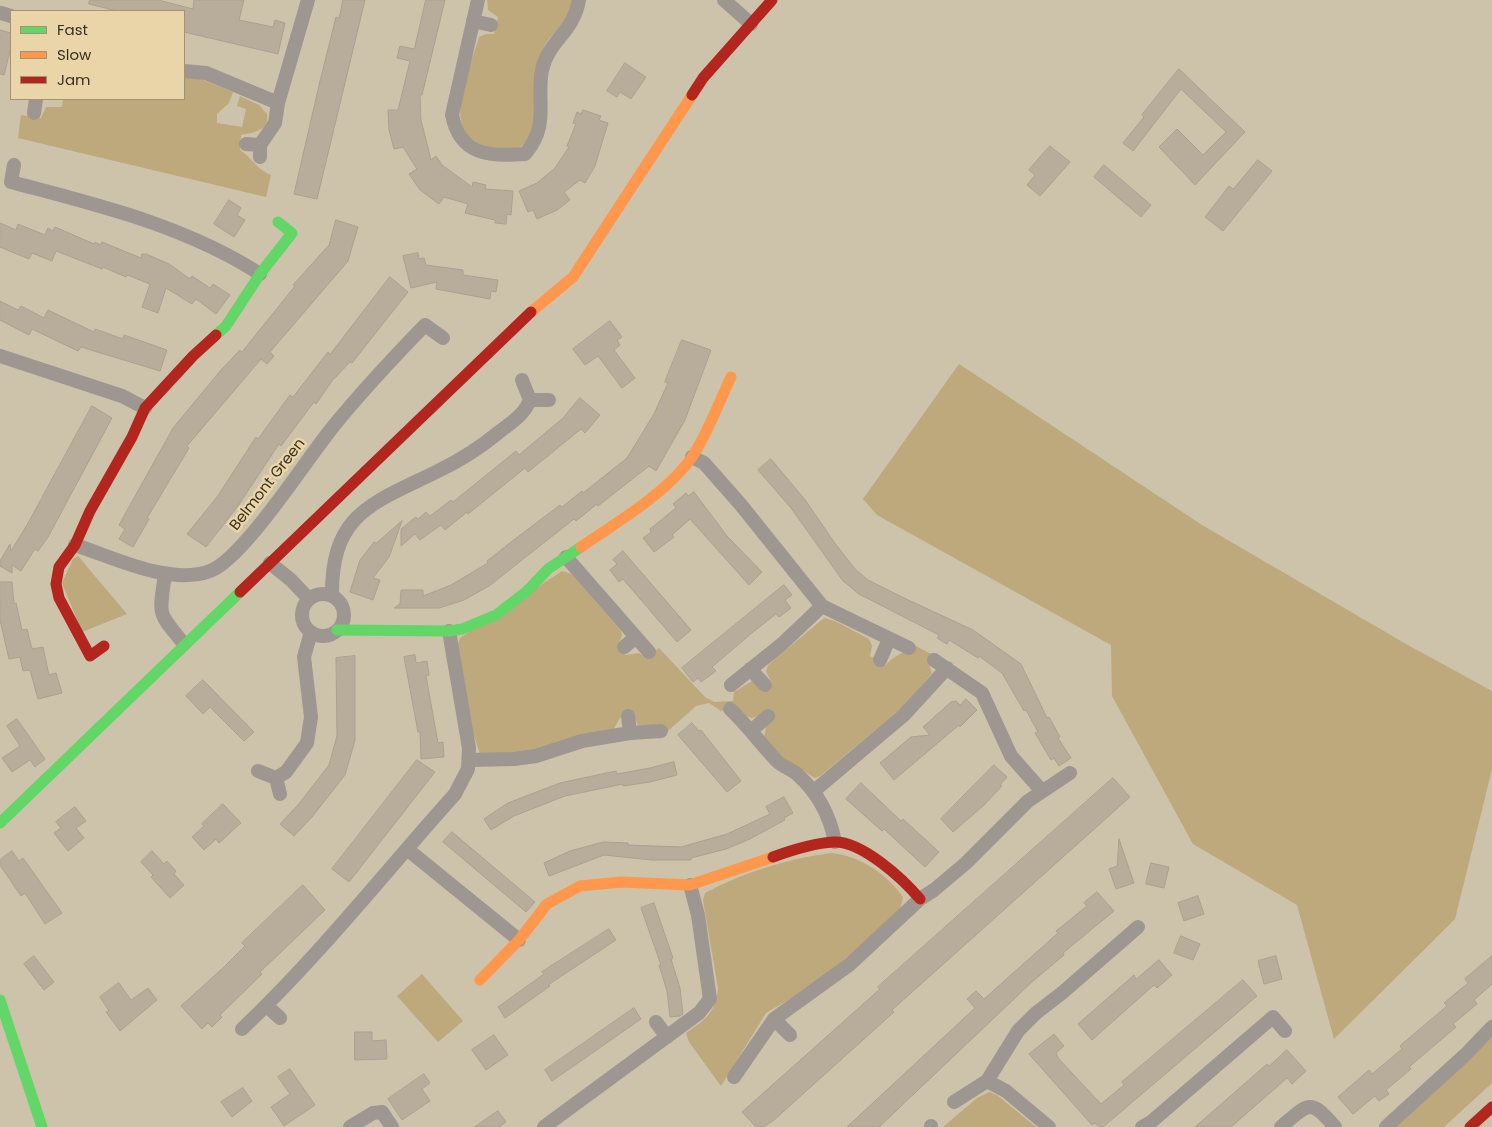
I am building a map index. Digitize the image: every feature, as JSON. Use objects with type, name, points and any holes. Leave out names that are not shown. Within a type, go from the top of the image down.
[{"type":"street","points":[[255,149],[274,123],[308,0]]},
{"type":"street","points":[[478,0],[452,115],[455,131],[468,146],[484,153],[505,156],[525,154],[533,144],[541,126],[542,70],[556,42],[571,25],[577,13],[579,0]]},
{"type":"street","points":[[724,0],[751,24]]},
{"type":"street","points":[[0,823],[184,644],[544,300],[573,277],[703,78],[772,0]]},
{"type":"street","points":[[473,21],[491,25]]},
{"type":"street","points":[[185,71],[206,73],[278,103]]},
{"type":"street","points":[[34,113],[36,100]]},
{"type":"street","points":[[14,165],[11,182],[148,220],[228,253],[260,274]]},
{"type":"street","points":[[104,646],[90,656],[59,598],[56,584],[60,567],[75,545],[90,511],[132,437],[145,408],[193,356],[226,326],[260,274],[292,233],[278,222]]},
{"type":"street","name":"Belmont Green","points":[[75,545],[165,574],[187,576],[202,573],[223,564],[248,539],[346,411],[426,324],[443,338]]},
{"type":"street","points":[[0,356],[122,396],[145,408]]},
{"type":"street","points":[[337,630],[341,625],[344,612],[342,605],[332,596],[320,594],[308,599],[302,610],[303,622],[311,632],[324,636],[337,630],[449,631],[462,629],[496,615],[527,591],[548,570],[638,508],[663,487],[692,457],[731,377]]},
{"type":"street","points":[[522,380],[530,400]]},
{"type":"street","points":[[530,400],[549,400]]},
{"type":"street","points":[[332,596],[332,574],[337,549],[341,538],[357,517],[381,498],[440,470],[487,442],[522,414],[530,400]]},
{"type":"street","points":[[692,457],[704,463],[741,505],[822,606],[909,648]]},
{"type":"street","points":[[566,557],[649,652]]},
{"type":"street","points":[[270,563],[291,580],[308,599]]},
{"type":"street","points":[[165,574],[160,608],[161,616],[184,644]]},
{"type":"street","points":[[731,685],[782,644],[822,606]]},
{"type":"street","points":[[242,1029],[267,1006],[455,794],[463,780],[470,760],[449,631]]},
{"type":"street","points":[[276,778],[286,772],[307,743],[311,717],[304,657],[311,632]]},
{"type":"street","points":[[624,647],[636,637]]},
{"type":"street","points":[[880,660],[889,638]]},
{"type":"street","points":[[934,660],[982,693],[1011,756],[1041,790]]},
{"type":"street","points":[[814,791],[904,715],[947,668]]},
{"type":"street","points":[[750,669],[766,685]]},
{"type":"street","points":[[730,709],[752,730],[777,761],[798,774],[814,791],[830,822],[834,842]]},
{"type":"street","points":[[628,716],[630,733]]},
{"type":"street","points":[[752,730],[768,716]]},
{"type":"street","points":[[470,760],[522,758],[582,741],[630,733],[661,731]]},
{"type":"street","points":[[258,771],[276,778]]},
{"type":"street","points":[[734,1077],[774,1019],[849,965],[920,899],[934,890],[966,863],[1041,790],[1070,773]]},
{"type":"street","points":[[276,778],[280,794]]},
{"type":"street","points":[[480,980],[519,940],[547,904],[580,886],[621,882],[690,885],[790,850],[834,842],[850,845],[876,860],[904,880],[920,899]]},
{"type":"street","points":[[407,848],[519,940]]},
{"type":"street","points":[[544,1127],[699,1013],[710,999],[699,924],[690,885]]},
{"type":"street","points":[[954,1102],[987,1081],[1018,1032],[1036,1013],[1138,927]]},
{"type":"street","points":[[0,1000],[42,1127]]},
{"type":"street","points":[[267,1006],[280,1018]]},
{"type":"street","points":[[1142,1127],[1156,1118],[1273,1018],[1286,1031]]},
{"type":"street","points":[[774,1019],[790,1036]]},
{"type":"street","points":[[656,1022],[666,1037]]},
{"type":"street","points":[[1386,1127],[1465,1055],[1492,1027]]},
{"type":"street","points":[[987,1081],[1006,1091],[1049,1127]]},
{"type":"street","points":[[1281,1127],[1302,1109],[1311,1107],[1319,1108],[1336,1127]]},
{"type":"street","points":[[1470,1127],[1492,1107]]},
{"type":"street","points":[[350,1127],[367,1116],[382,1112],[392,1127]]},
{"type":"shaded area","points":[[487,0],[573,0],[569,15],[547,42],[541,54],[535,121],[532,131],[525,144],[514,149],[497,148],[478,143],[466,133],[461,120],[464,87],[479,37],[486,34],[494,34],[498,17],[488,10]]},
{"type":"shaded area","points":[[185,77],[201,79],[233,92],[229,103],[217,114],[217,123],[242,127],[246,109],[237,106],[240,96],[259,105],[267,114],[266,124],[260,130],[241,135],[240,150],[261,169],[271,175],[266,197],[18,138],[21,115],[41,118],[46,107],[62,107],[63,100],[185,100]]},
{"type":"shaded area","points":[[959,364],[1202,525],[1406,644],[1492,691],[1492,769],[1455,919],[1334,1039],[1297,905],[1193,844],[1112,696],[1111,645],[877,515],[863,499]]},
{"type":"shaded area","points":[[78,556],[127,614],[82,632],[62,583],[73,559]]},
{"type":"shaded area","points":[[562,571],[572,574],[621,631],[622,636],[617,646],[626,655],[639,653],[647,658],[659,648],[705,697],[714,702],[733,701],[734,692],[752,681],[764,690],[772,683],[766,672],[768,665],[824,618],[835,621],[869,639],[872,646],[870,656],[886,665],[914,645],[931,654],[929,664],[932,673],[903,707],[820,776],[815,778],[783,758],[764,737],[766,727],[770,723],[758,716],[752,718],[725,709],[721,711],[709,703],[696,706],[659,739],[657,727],[639,727],[633,715],[620,718],[613,730],[520,756],[480,754],[471,726],[457,647],[460,638]]},
{"type":"shaded area","points":[[831,853],[862,862],[889,880],[903,897],[900,909],[822,980],[766,1013],[721,1086],[689,1042],[686,1033],[708,1015],[717,996],[718,988],[703,900],[705,893],[766,867]]},
{"type":"shaded area","points":[[422,974],[463,1021],[438,1042],[397,996]]},
{"type":"shaded area","points":[[1492,1037],[1492,1083],[1444,1127],[1396,1127]]},
{"type":"shaded area","points":[[989,1092],[997,1095],[1036,1127],[943,1127],[977,1098]]},
{"type":"building","points":[[90,0],[158,0],[193,9],[194,0],[244,0],[239,20],[273,27],[275,20],[285,23],[278,54],[185,32],[185,10],[113,10],[89,4]]},
{"type":"building","points":[[343,0],[365,0],[317,199],[294,194],[336,17],[339,18]]},
{"type":"building","points":[[426,0],[445,0],[422,95],[420,95],[421,120],[431,160],[436,156],[442,165],[472,187],[473,182],[486,185],[485,189],[513,191],[511,215],[507,214],[506,224],[495,223],[495,220],[465,213],[468,204],[444,197],[439,204],[420,190],[409,174],[417,169],[403,147],[394,149],[389,130],[388,110],[398,110],[410,61],[397,58],[400,46],[414,49]]},
{"type":"building","points":[[0,30],[10,33],[10,51],[4,75],[0,74]]},
{"type":"building","points":[[625,63],[646,77],[631,99],[620,92],[617,97],[607,91]]},
{"type":"building","points":[[1179,69],[1245,132],[1195,185],[1159,147],[1177,129],[1203,155],[1226,132],[1181,89],[1133,151],[1123,143],[1144,117],[1142,115]]},
{"type":"building","points":[[583,110],[601,116],[599,120],[608,123],[595,166],[585,183],[580,180],[564,192],[570,200],[557,210],[537,219],[533,210],[528,212],[519,191],[537,183],[555,168],[569,147],[567,146],[576,124],[573,123],[577,112],[581,114]]},
{"type":"building","points":[[1050,146],[1070,162],[1040,196],[1027,185],[1035,175],[1029,170]]},
{"type":"building","points":[[1258,160],[1272,171],[1223,231],[1205,217],[1229,186],[1233,189]]},
{"type":"building","points":[[1104,165],[1151,205],[1141,217],[1094,177]]},
{"type":"building","points":[[229,200],[241,208],[237,215],[245,220],[234,237],[214,224]]},
{"type":"building","points":[[336,220],[358,227],[348,261],[270,352],[274,356],[267,364],[261,359],[187,446],[189,448],[147,518],[149,519],[133,547],[119,539],[125,529],[119,525],[173,428],[221,370],[240,350],[242,352],[295,286],[293,285],[329,245]]},
{"type":"building","points":[[0,223],[16,230],[18,224],[45,235],[48,228],[53,231],[55,227],[94,244],[95,242],[101,245],[102,242],[141,258],[142,254],[146,254],[169,264],[190,279],[192,276],[210,288],[213,284],[230,295],[216,314],[196,299],[192,304],[166,288],[158,313],[142,307],[150,284],[127,275],[126,277],[103,267],[102,269],[56,251],[52,261],[32,253],[29,259],[0,247]]},
{"type":"building","points":[[418,253],[419,259],[424,258],[426,265],[463,270],[463,275],[498,280],[496,292],[491,291],[490,299],[436,289],[437,282],[411,288],[403,256]]},
{"type":"building","points":[[390,277],[408,292],[352,363],[350,362],[332,381],[316,404],[314,402],[281,446],[279,444],[238,506],[206,547],[187,534],[217,497],[256,437],[258,439],[290,395],[293,397],[328,352],[330,354]]},
{"type":"building","points":[[0,301],[18,310],[21,306],[44,318],[48,310],[94,332],[95,329],[123,339],[124,335],[167,350],[160,371],[81,347],[78,351],[32,329],[29,335],[0,320]]},
{"type":"building","points":[[610,321],[622,337],[617,340],[620,345],[614,350],[635,378],[622,388],[598,356],[585,365],[573,349]]},
{"type":"building","points":[[682,340],[711,350],[685,420],[656,471],[649,466],[598,506],[597,504],[576,521],[574,519],[489,586],[464,600],[439,608],[394,608],[400,604],[401,590],[423,590],[423,596],[451,585],[488,563],[487,561],[560,505],[562,507],[582,491],[583,493],[627,458],[654,414],[668,383],[665,382]]},
{"type":"building","points":[[580,398],[600,415],[585,433],[581,429],[528,472],[525,468],[445,530],[441,525],[420,540],[415,534],[401,546],[401,529],[416,517],[418,519],[426,512],[430,516],[451,500],[453,502],[516,451],[519,455],[563,418]]},
{"type":"building","points":[[92,406],[112,418],[48,537],[38,551],[35,549],[21,571],[12,565],[12,573],[0,566],[0,561],[10,544],[11,551],[27,525]]},
{"type":"building","points":[[771,459],[806,501],[855,569],[868,580],[973,630],[1021,664],[1047,718],[1049,717],[1060,737],[1058,738],[1071,758],[1059,766],[1054,758],[1051,760],[1035,733],[1038,732],[1026,710],[1024,711],[1002,673],[979,656],[978,658],[949,640],[947,644],[937,638],[939,635],[859,594],[843,581],[791,508],[758,470]]},
{"type":"building","points":[[694,492],[727,536],[762,572],[749,585],[690,519],[672,535],[674,537],[654,552],[643,538],[651,532],[650,529],[676,508],[673,504],[686,493],[688,496]]},
{"type":"building","points":[[402,521],[389,557],[373,578],[380,580],[373,600],[350,592],[360,560],[374,542],[376,543]]},
{"type":"building","points":[[623,551],[691,630],[677,642],[623,579],[619,582],[610,570],[617,564],[613,560]]},
{"type":"building","points":[[0,582],[12,582],[14,604],[16,603],[22,630],[27,629],[32,649],[43,647],[49,675],[56,673],[62,693],[38,699],[30,670],[23,671],[20,657],[9,659],[0,620]]},
{"type":"building","points":[[784,585],[792,595],[785,600],[791,608],[779,617],[776,614],[753,632],[712,667],[716,671],[701,682],[698,678],[693,682],[682,668]]},
{"type":"building","points":[[415,655],[416,663],[427,661],[429,675],[426,676],[438,743],[443,742],[444,757],[421,759],[420,732],[418,732],[404,657]]},
{"type":"building","points":[[355,656],[355,740],[345,775],[312,817],[294,836],[280,824],[298,805],[329,765],[337,736],[336,658]]},
{"type":"building","points":[[203,680],[254,732],[244,741],[210,707],[203,714],[186,696]]},
{"type":"building","points":[[966,699],[977,710],[960,727],[959,725],[894,780],[880,763],[911,737],[930,735],[923,727],[951,702],[956,701],[960,705]]},
{"type":"building","points":[[17,719],[45,759],[35,767],[30,760],[12,772],[2,758],[20,746],[7,726]]},
{"type":"building","points":[[692,723],[699,731],[701,730],[741,781],[727,792],[678,735]]},
{"type":"building","points":[[417,760],[435,772],[349,882],[332,869]]},
{"type":"building","points":[[674,762],[677,775],[650,782],[623,786],[623,784],[565,796],[514,816],[491,830],[484,819],[508,803],[560,783],[616,771],[617,774]]},
{"type":"building","points":[[994,765],[1007,777],[1000,785],[1002,786],[983,806],[953,832],[941,819]]},
{"type":"building","points":[[1113,778],[1130,797],[892,1010],[894,1012],[774,1120],[764,1127],[756,1127],[742,1112],[880,989],[878,987]]},
{"type":"building","points":[[861,783],[901,821],[903,819],[939,852],[925,867],[884,829],[882,831],[846,799]]},
{"type":"building","points":[[784,797],[793,813],[784,818],[785,820],[750,839],[726,849],[691,858],[691,860],[652,860],[604,855],[549,876],[544,863],[570,851],[603,842],[681,847],[727,834],[770,814],[766,807]]},
{"type":"building","points":[[223,804],[241,823],[219,843],[216,839],[204,850],[192,837],[204,826],[202,824]]},
{"type":"building","points":[[75,807],[86,821],[76,828],[84,838],[68,851],[54,833],[61,828],[56,822]]},
{"type":"building","points":[[452,832],[535,902],[526,912],[443,842]]},
{"type":"building","points":[[1119,839],[1134,883],[1116,889],[1109,869],[1117,866]]},
{"type":"building","points":[[12,851],[19,861],[23,858],[62,913],[45,924],[25,893],[21,896],[0,865],[0,860]]},
{"type":"building","points":[[152,851],[164,864],[167,861],[176,871],[174,874],[184,885],[170,898],[151,877],[153,875],[141,862]]},
{"type":"building","points":[[1151,863],[1169,867],[1164,888],[1146,884]]},
{"type":"building","points":[[303,885],[325,910],[260,972],[262,974],[220,1015],[222,1017],[212,1027],[208,1023],[202,1029],[181,1006],[224,967],[245,946],[242,943]]},
{"type":"building","points":[[1097,892],[1114,911],[1063,953],[1064,955],[1033,981],[879,1127],[847,1127],[975,1008],[967,999],[976,991],[984,999],[1058,933],[1056,931],[1087,906],[1084,903]]},
{"type":"building","points":[[1198,896],[1204,914],[1184,921],[1178,903]]},
{"type":"building","points":[[654,903],[673,958],[671,959],[680,988],[683,1014],[680,1016],[670,1017],[667,991],[659,965],[661,965],[641,908]]},
{"type":"building","points":[[609,929],[616,940],[548,985],[550,986],[505,1018],[498,1007],[544,974],[542,972]]},
{"type":"building","points":[[1181,936],[1200,944],[1193,960],[1174,953]]},
{"type":"building","points":[[34,956],[54,982],[44,990],[24,964]]},
{"type":"building","points":[[1276,956],[1282,979],[1264,984],[1258,961]]},
{"type":"building","points":[[1492,956],[1492,984],[1474,1000],[1477,1004],[1453,1024],[1456,1027],[1409,1067],[1411,1069],[1386,1090],[1389,1094],[1379,1101],[1375,1096],[1353,1114],[1338,1097],[1369,1070],[1372,1074],[1402,1049],[1400,1046],[1447,1006],[1444,1003],[1468,983],[1465,979]]},
{"type":"building","points":[[1159,960],[1172,975],[1157,988],[1154,985],[1092,1040],[1078,1024],[1134,975],[1136,979]]},
{"type":"building","points":[[1243,980],[1257,996],[1103,1127],[1099,1127],[1095,1123],[1092,1125],[1029,1054],[1054,1034],[1064,1046],[1056,1053],[1058,1058],[1101,1104],[1124,1085],[1122,1082]]},
{"type":"building","points":[[119,983],[131,1000],[148,988],[157,1000],[120,1031],[106,1012],[109,1011],[100,997]]},
{"type":"building","points":[[634,1008],[641,1019],[552,1081],[545,1070]]},
{"type":"building","points":[[355,1032],[372,1032],[372,1041],[386,1040],[387,1059],[355,1060]]},
{"type":"building","points":[[494,1035],[508,1055],[486,1070],[472,1050]]},
{"type":"building","points":[[1287,1050],[1306,1071],[1292,1084],[1287,1078],[1231,1127],[1195,1127],[1267,1064],[1269,1066]]},
{"type":"building","points":[[290,1069],[315,1105],[284,1126],[271,1107],[290,1094],[278,1077]]},
{"type":"building","points":[[424,1074],[430,1083],[422,1089],[430,1101],[402,1120],[388,1099]]},
{"type":"building","points":[[243,1088],[252,1101],[232,1117],[221,1102]]},
{"type":"building","points":[[498,1111],[506,1122],[499,1127],[475,1127]]},
{"type":"traffic: fast","points":[[216,335],[226,326],[260,274],[292,233],[278,222]]},
{"type":"traffic: fast","points":[[337,630],[449,631],[462,629],[496,615],[527,591],[548,569],[581,547]]},
{"type":"traffic: fast","points":[[0,823],[240,592]]},
{"type":"traffic: fast","points":[[0,1000],[42,1127]]},
{"type":"traffic: slow","points":[[531,312],[573,277],[692,95]]},
{"type":"traffic: slow","points":[[581,547],[656,495],[682,470],[702,439],[731,377]]},
{"type":"traffic: slow","points":[[480,980],[519,940],[547,904],[580,886],[621,882],[690,885],[773,857]]},
{"type":"traffic: jam","points":[[692,95],[703,78],[772,0]]},
{"type":"traffic: jam","points":[[240,592],[531,312]]},
{"type":"traffic: jam","points":[[104,646],[90,656],[59,598],[56,584],[59,567],[75,545],[90,511],[132,437],[145,408],[193,356],[216,335]]},
{"type":"traffic: jam","points":[[773,857],[795,849],[819,844],[845,843],[869,854],[893,872],[920,899]]},
{"type":"traffic: jam","points":[[1470,1127],[1492,1107]]}]
